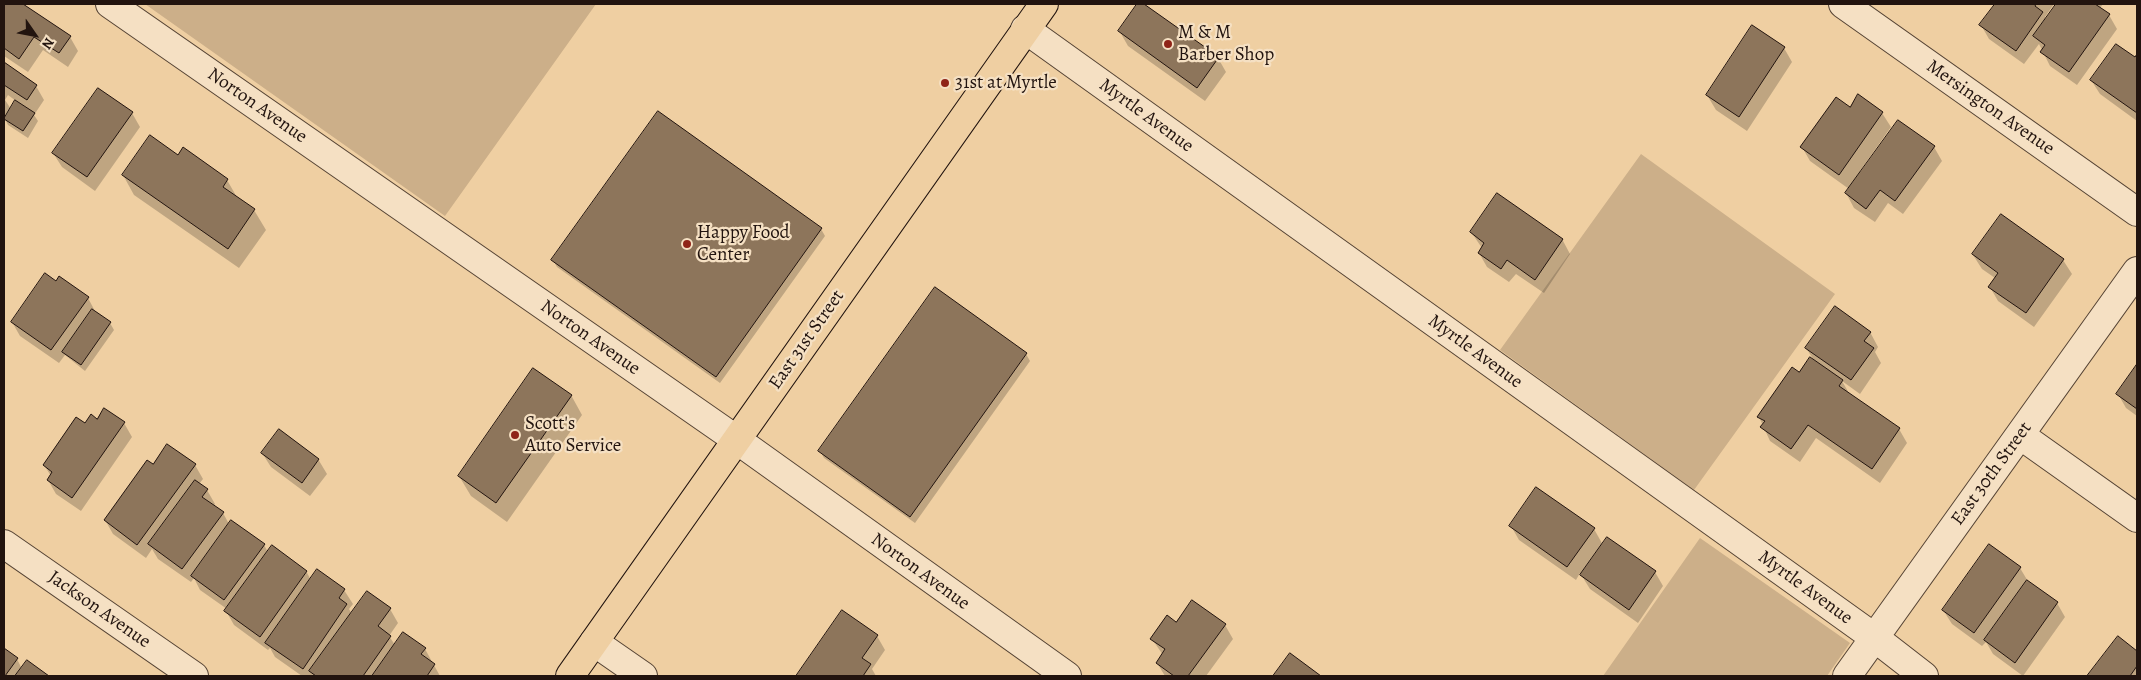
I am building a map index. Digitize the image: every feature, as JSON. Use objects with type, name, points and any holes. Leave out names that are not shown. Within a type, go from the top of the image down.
[{"type":"main road","name":"East 31st Street","points":[[570,676],[1044,4]]},
{"type":"street","name":"Norton Avenue","points":[[110,4],[737,440],[1066,676]]},
{"type":"street","name":"Mersington Avenue","points":[[1843,4],[2137,212]]},
{"type":"street","name":"Myrtle Avenue","points":[[1025,29],[1875,638],[1924,676]]},
{"type":"street","name":"East 30th Street","points":[[1847,676],[2137,271]]},
{"type":"street","points":[[2020,436],[2137,518]]},
{"type":"street","name":"Jackson Avenue","points":[[4,544],[194,676]]},
{"type":"street","points":[[594,642],[643,676]]},
{"type":"shaded area","points":[[145,4],[596,4],[445,216]]},
{"type":"shaded area","points":[[1641,154],[1835,294],[1694,490],[1500,350]]},
{"type":"shaded area","points":[[1700,538],[1850,643],[1827,676],[1603,676]]},
{"type":"building","points":[[4,4],[23,4],[71,36],[59,53],[34,37],[19,59],[4,48]]},
{"type":"building","name":"M & M Barber Shop","points":[[1137,4],[1144,4],[1219,57],[1197,88],[1118,31]]},
{"type":"building","points":[[1995,4],[2036,4],[2035,6],[2043,12],[2016,51],[1979,25]]},
{"type":"building","points":[[2056,4],[2095,4],[2110,14],[2069,72],[2040,52],[2045,45],[2033,36]]},
{"type":"building","points":[[1752,25],[1785,47],[1739,117],[1706,95]]},
{"type":"building","points":[[2116,44],[2135,57],[2137,54],[2137,113],[2090,80]]},
{"type":"building","points":[[4,62],[37,85],[27,100],[4,85]]},
{"type":"building","points":[[98,88],[133,112],[87,177],[52,153]]},
{"type":"building","points":[[1858,94],[1883,112],[1839,175],[1800,147],[1836,97],[1850,107]]},
{"type":"building","points":[[15,100],[35,113],[23,131],[4,119]]},
{"type":"building","name":"Happy Food Center","points":[[658,111],[822,228],[716,377],[551,260]]},
{"type":"building","points":[[1898,120],[1935,146],[1895,201],[1880,190],[1866,209],[1845,193]]},
{"type":"building","points":[[150,135],[178,155],[183,147],[228,179],[223,187],[255,209],[228,249],[122,175]]},
{"type":"building","points":[[1497,193],[1563,239],[1535,280],[1507,260],[1501,269],[1478,253],[1484,243],[1470,232]]},
{"type":"building","points":[[2001,214],[2064,259],[2026,313],[1988,287],[1998,273],[1972,254]]},
{"type":"building","points":[[45,273],[56,281],[59,276],[89,297],[51,350],[11,322]]},
{"type":"building","points":[[935,287],[1027,353],[910,517],[818,451]]},
{"type":"building","points":[[1835,306],[1871,332],[1864,341],[1874,348],[1851,380],[1805,348]]},
{"type":"building","points":[[92,309],[111,322],[81,365],[62,352]]},
{"type":"building","points":[[1810,357],[1843,380],[1839,386],[1900,428],[1872,469],[1808,425],[1791,449],[1760,427],[1765,421],[1757,417],[1792,367],[1799,372]]},
{"type":"building","points":[[2137,364],[2137,409],[2116,394]]},
{"type":"building","name":"Scott's Auto Service","points":[[533,368],[572,395],[496,503],[458,476]]},
{"type":"building","points":[[104,408],[125,422],[72,498],[47,480],[52,472],[43,465],[76,417],[85,423],[91,414],[97,419]]},
{"type":"building","points":[[279,429],[319,459],[302,483],[261,453]]},
{"type":"building","points":[[167,444],[196,464],[137,545],[104,520],[147,460],[153,464]]},
{"type":"building","points":[[195,480],[208,489],[202,497],[224,512],[182,569],[148,544]]},
{"type":"building","points":[[1536,487],[1595,528],[1567,567],[1509,526]]},
{"type":"building","points":[[231,520],[265,544],[224,600],[191,576]]},
{"type":"building","points":[[1607,537],[1656,571],[1629,610],[1580,575]]},
{"type":"building","points":[[1989,544],[2021,567],[1974,633],[1942,610]]},
{"type":"building","points":[[272,545],[307,571],[260,637],[224,611]]},
{"type":"building","points":[[317,569],[345,589],[339,598],[347,604],[303,669],[265,643]]},
{"type":"building","points":[[2027,580],[2058,602],[2015,663],[1984,640]]},
{"type":"building","points":[[367,591],[391,608],[378,626],[391,636],[363,676],[316,676],[309,671]]},
{"type":"building","points":[[1192,600],[1226,624],[1188,676],[1174,676],[1156,663],[1165,649],[1150,639],[1167,615],[1176,622]]},
{"type":"building","points":[[842,610],[878,635],[862,658],[871,664],[863,676],[796,676]]},
{"type":"building","points":[[403,632],[426,648],[421,654],[435,664],[427,676],[372,676]]},
{"type":"building","points":[[2118,636],[2137,651],[2137,666],[2130,676],[2087,676]]},
{"type":"building","points":[[4,648],[18,658],[5,676],[4,676]]},
{"type":"building","points":[[1290,653],[1321,676],[1273,676]]},
{"type":"building","points":[[27,660],[49,676],[15,676]]},
{"type":"place","name":"M & M Barber Shop","points":[[1168,44]]},
{"type":"place","name":"31st at Myrtle","points":[[945,83]]},
{"type":"place","name":"Happy Food Center","points":[[687,244]]},
{"type":"place","name":"Scott's Auto Service","points":[[515,435]]}]
